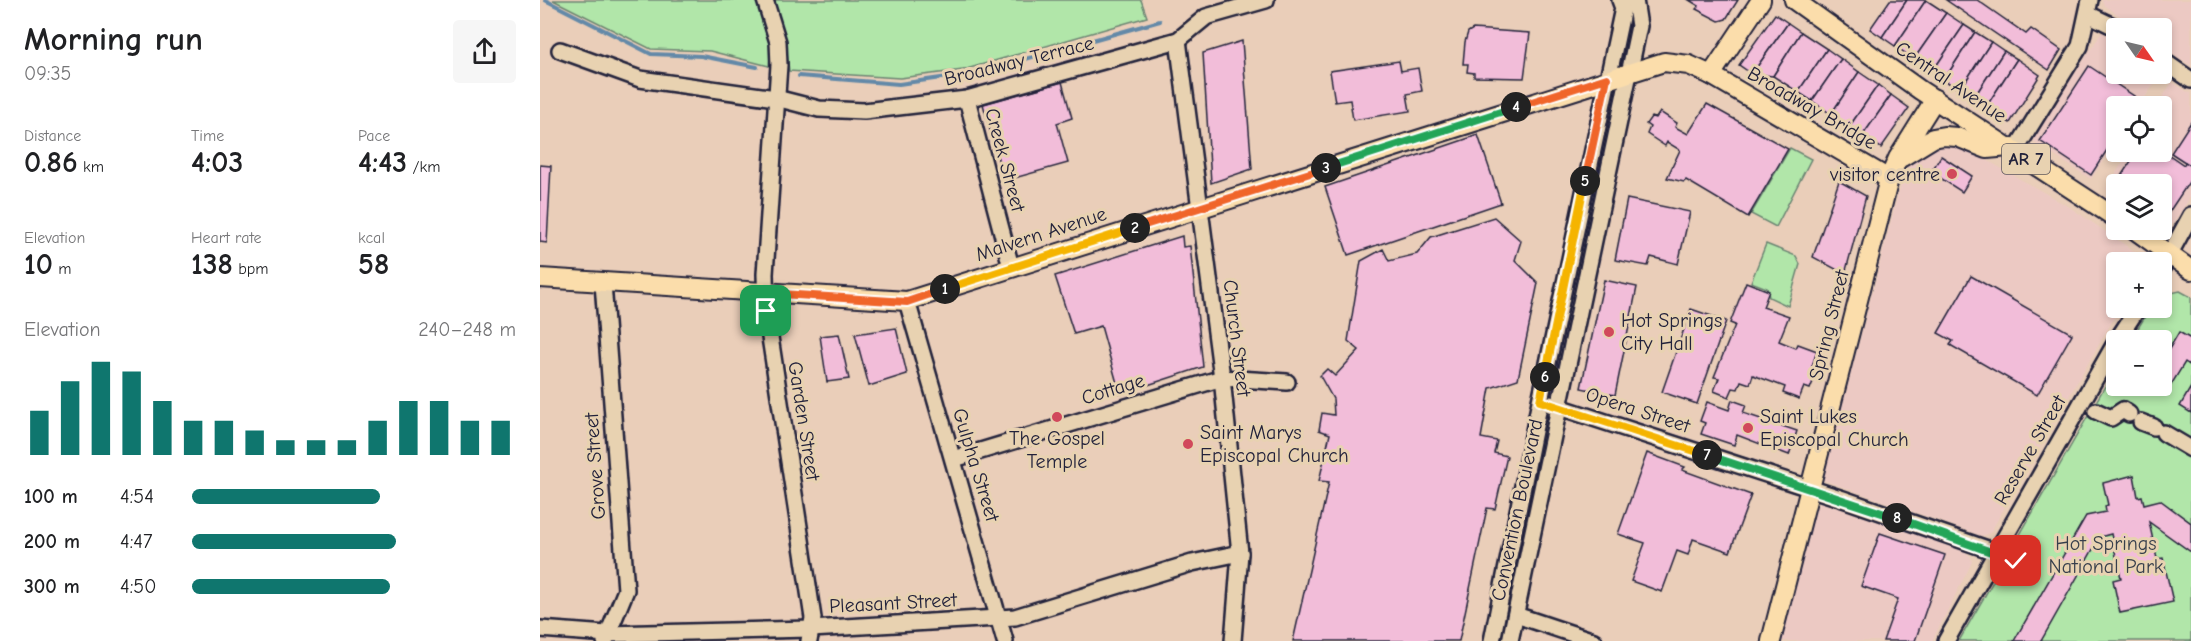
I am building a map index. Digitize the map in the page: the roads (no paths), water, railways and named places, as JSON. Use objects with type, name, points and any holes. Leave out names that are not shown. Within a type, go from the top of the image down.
[{"type":"main road","points":[[1711,75],[1761,0]]},
{"type":"main road","name":"Central Avenue","points":[[1794,0],[1935,99],[2106,211]]},
{"type":"main road","name":"Malvern Avenue","points":[[540,278],[907,302],[1629,71],[1664,62],[1689,65],[1711,75]]},
{"type":"main road","name":"Broadway Bridge","points":[[1711,75],[1889,179]]},
{"type":"main road","name":"Spring Street","points":[[1771,641],[1889,179],[1898,159],[1935,99]]},
{"type":"main road","points":[[1898,159],[1933,138],[1944,136],[1958,137],[1987,149],[2012,149]]},
{"type":"main road","points":[[2144,240],[2156,252]]},
{"type":"main road","points":[[2172,263],[2191,270]]},
{"type":"street","name":"Garden Street","points":[[765,0],[778,42],[765,293],[813,618],[810,635]]},
{"type":"street","name":"Broadway Terrace","points":[[561,50],[640,79],[776,99],[819,110],[864,111],[967,99],[1178,40],[1206,17],[1266,0]]},
{"type":"street","name":"Convention Boulevard","points":[[1492,641],[1623,8],[1620,0]]},
{"type":"street","name":"Convention Boulevard","points":[[1510,641],[1639,26],[1636,0]]},
{"type":"street","points":[[2012,149],[2080,46],[2089,7],[2106,20]]},
{"type":"street","name":"Church Street","points":[[1178,40],[1222,378],[1240,553],[1233,641]]},
{"type":"street","points":[[2172,67],[2191,80]]},
{"type":"street","name":"Creek Street","points":[[967,99],[1011,267]]},
{"type":"street","points":[[2170,252],[2191,215]]},
{"type":"street","name":"Grove Street","points":[[603,283],[626,590],[606,638]]},
{"type":"street","name":"Gulpha Street","points":[[907,302],[1005,641]]},
{"type":"street","name":"Reserve Street","points":[[1946,641],[2106,360]]},
{"type":"street","name":"Cottage","points":[[954,459],[1222,378],[1287,382]]},
{"type":"street","name":"Opera Street","points":[[1540,401],[1810,488],[1996,552],[2026,567]]},
{"type":"street","points":[[2096,411],[2111,418],[2140,418],[2191,449]]},
{"type":"street","name":"Pleasant Street","points":[[540,629],[606,638],[810,635],[1015,617],[1192,563],[1240,553]]},
{"type":"street","points":[[1516,615],[1594,641]]},
{"type":"waterway","points":[[545,0],[651,54],[701,56],[757,67]]},
{"type":"waterway","points":[[799,76],[899,84],[976,73],[1160,21]]},
{"type":"place","name":"visitor centre","points":[[1952,174]]},
{"type":"place","name":"Hot Springs City Hall","points":[[1609,332]]},
{"type":"place","name":"The Gospel Temple","points":[[1057,417]]},
{"type":"place","name":"Saint Lukes Episcopal Church","points":[[1748,428]]},
{"type":"place","name":"Saint Marys Episcopal Church","points":[[1188,444]]},
{"type":"park label","name":"Hot Springs National Park","points":[[2106,554]]}]
